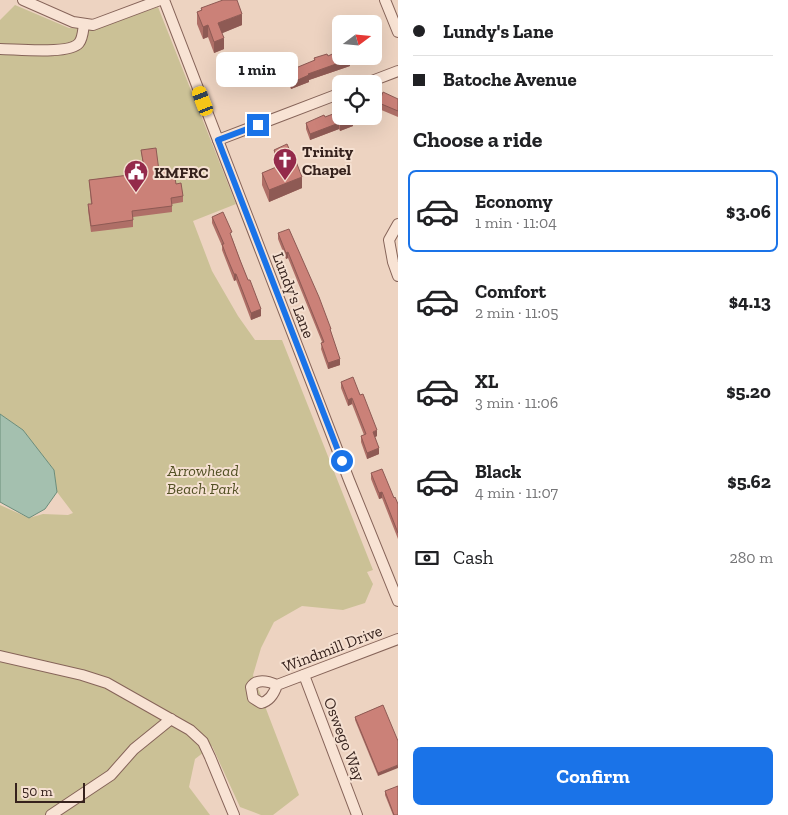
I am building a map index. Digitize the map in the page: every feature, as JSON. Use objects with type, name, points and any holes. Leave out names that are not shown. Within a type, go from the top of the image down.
[{"type":"street","points":[[23,0],[73,22],[93,25],[162,0]]},
{"type":"street","name":"Lundy's Lane","points":[[162,0],[398,601]]},
{"type":"street","points":[[385,0],[398,32]]},
{"type":"street","points":[[0,49],[55,51],[71,48],[80,42],[84,24]]},
{"type":"street","points":[[382,77],[398,70]]},
{"type":"street","points":[[218,140],[332,96]]},
{"type":"street","points":[[398,224],[389,240],[398,276]]},
{"type":"street","name":"Windmill Drive","points":[[277,685],[398,639]]},
{"type":"street","points":[[0,656],[82,675],[107,683],[190,730],[203,742],[234,815]]},
{"type":"street","name":"Oswego Way","points":[[304,674],[357,815]]},
{"type":"street","points":[[51,815],[112,775],[134,749],[171,718]]},
{"type":"green space","name":"Arrowhead Beach Park","points":[[15,5],[69,28],[95,29],[158,7],[236,204],[193,221],[212,271],[238,316],[255,340],[282,340],[373,570],[367,572],[373,584],[365,603],[343,610],[302,606],[274,622],[261,648],[253,675],[299,795],[273,815],[261,815],[240,807],[212,746],[195,759],[189,787],[210,815],[0,815],[0,505],[29,518],[43,514],[68,515],[73,513],[57,492],[54,470],[23,430],[0,414],[0,20]]},
{"type":"shaded area","points":[[0,414],[23,430],[54,470],[57,492],[45,509],[29,518],[0,502]]},
{"type":"building","points":[[223,0],[237,0],[242,14],[218,23],[224,38],[214,42],[208,25],[203,27],[197,12],[202,10],[201,8]]},
{"type":"building","points":[[327,54],[328,56],[332,54],[333,65],[308,74],[291,83],[286,72],[315,60],[314,58]]},
{"type":"building","points":[[383,92],[398,99],[398,111],[382,104]]},
{"type":"building","points":[[332,114],[332,125],[334,125],[310,134],[306,123],[324,115],[325,117]]},
{"type":"building","points":[[287,144],[302,177],[269,190],[262,173],[281,165],[274,150]]},
{"type":"building","name":"KMFRC","points":[[156,148],[159,171],[168,170],[169,179],[175,178],[176,184],[181,183],[183,196],[171,198],[172,206],[132,211],[133,220],[91,226],[88,204],[92,204],[89,180],[145,173],[141,150]]},
{"type":"building","points":[[223,212],[232,232],[230,233],[240,260],[261,309],[251,313],[212,217]]},
{"type":"building","points":[[289,229],[319,297],[340,359],[328,363],[321,343],[324,342],[288,252],[286,253],[278,233]]},
{"type":"building","points":[[353,377],[360,395],[363,394],[377,430],[373,432],[379,448],[367,453],[361,436],[366,434],[352,398],[348,400],[341,382]]},
{"type":"building","points":[[382,469],[398,504],[398,533],[382,492],[379,493],[371,473]]},
{"type":"building","points":[[383,705],[398,741],[398,765],[378,773],[355,717]]},
{"type":"building","points":[[398,786],[398,815],[394,815],[385,791]]},
{"type":"place","name":"Trinity Chapel","points":[[285,181]]},
{"type":"place","name":"KMFRC","points":[[136,193]]},
{"type":"route","points":[[258,125],[218,140],[342,461]]}]
